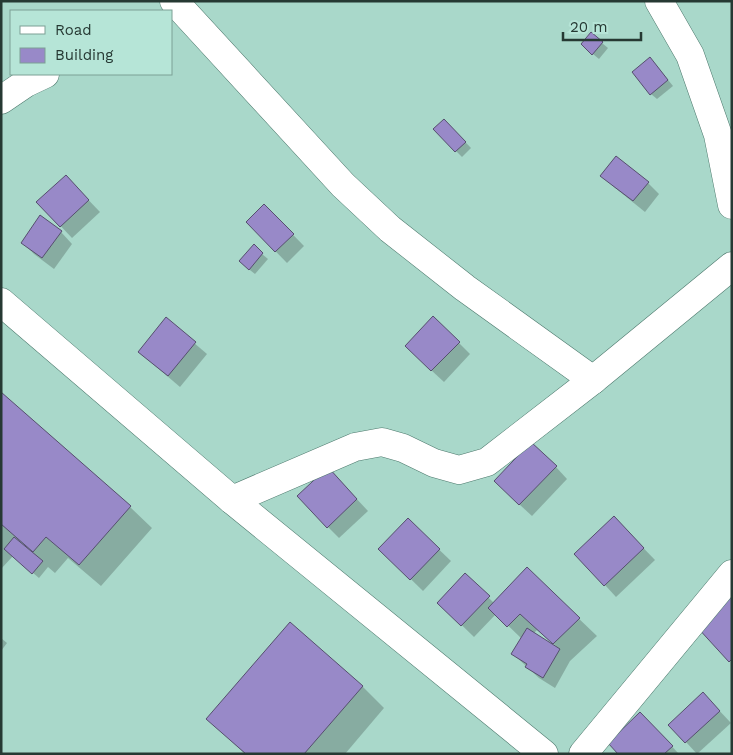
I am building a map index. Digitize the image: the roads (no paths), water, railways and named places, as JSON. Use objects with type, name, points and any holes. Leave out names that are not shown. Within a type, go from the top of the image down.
[{"type":"street","points":[[659,1],[690,54],[718,134],[732,205]]},
{"type":"street","points":[[173,4],[343,185],[390,229],[465,288],[593,380]]},
{"type":"street","points":[[1,100],[26,83],[43,75]]},
{"type":"street","points":[[232,500],[355,448],[382,442],[403,448],[434,463],[459,470],[487,462],[593,380],[732,266]]},
{"type":"street","points":[[1,302],[232,500],[544,754]]},
{"type":"street","points":[[583,754],[732,574]]}]
